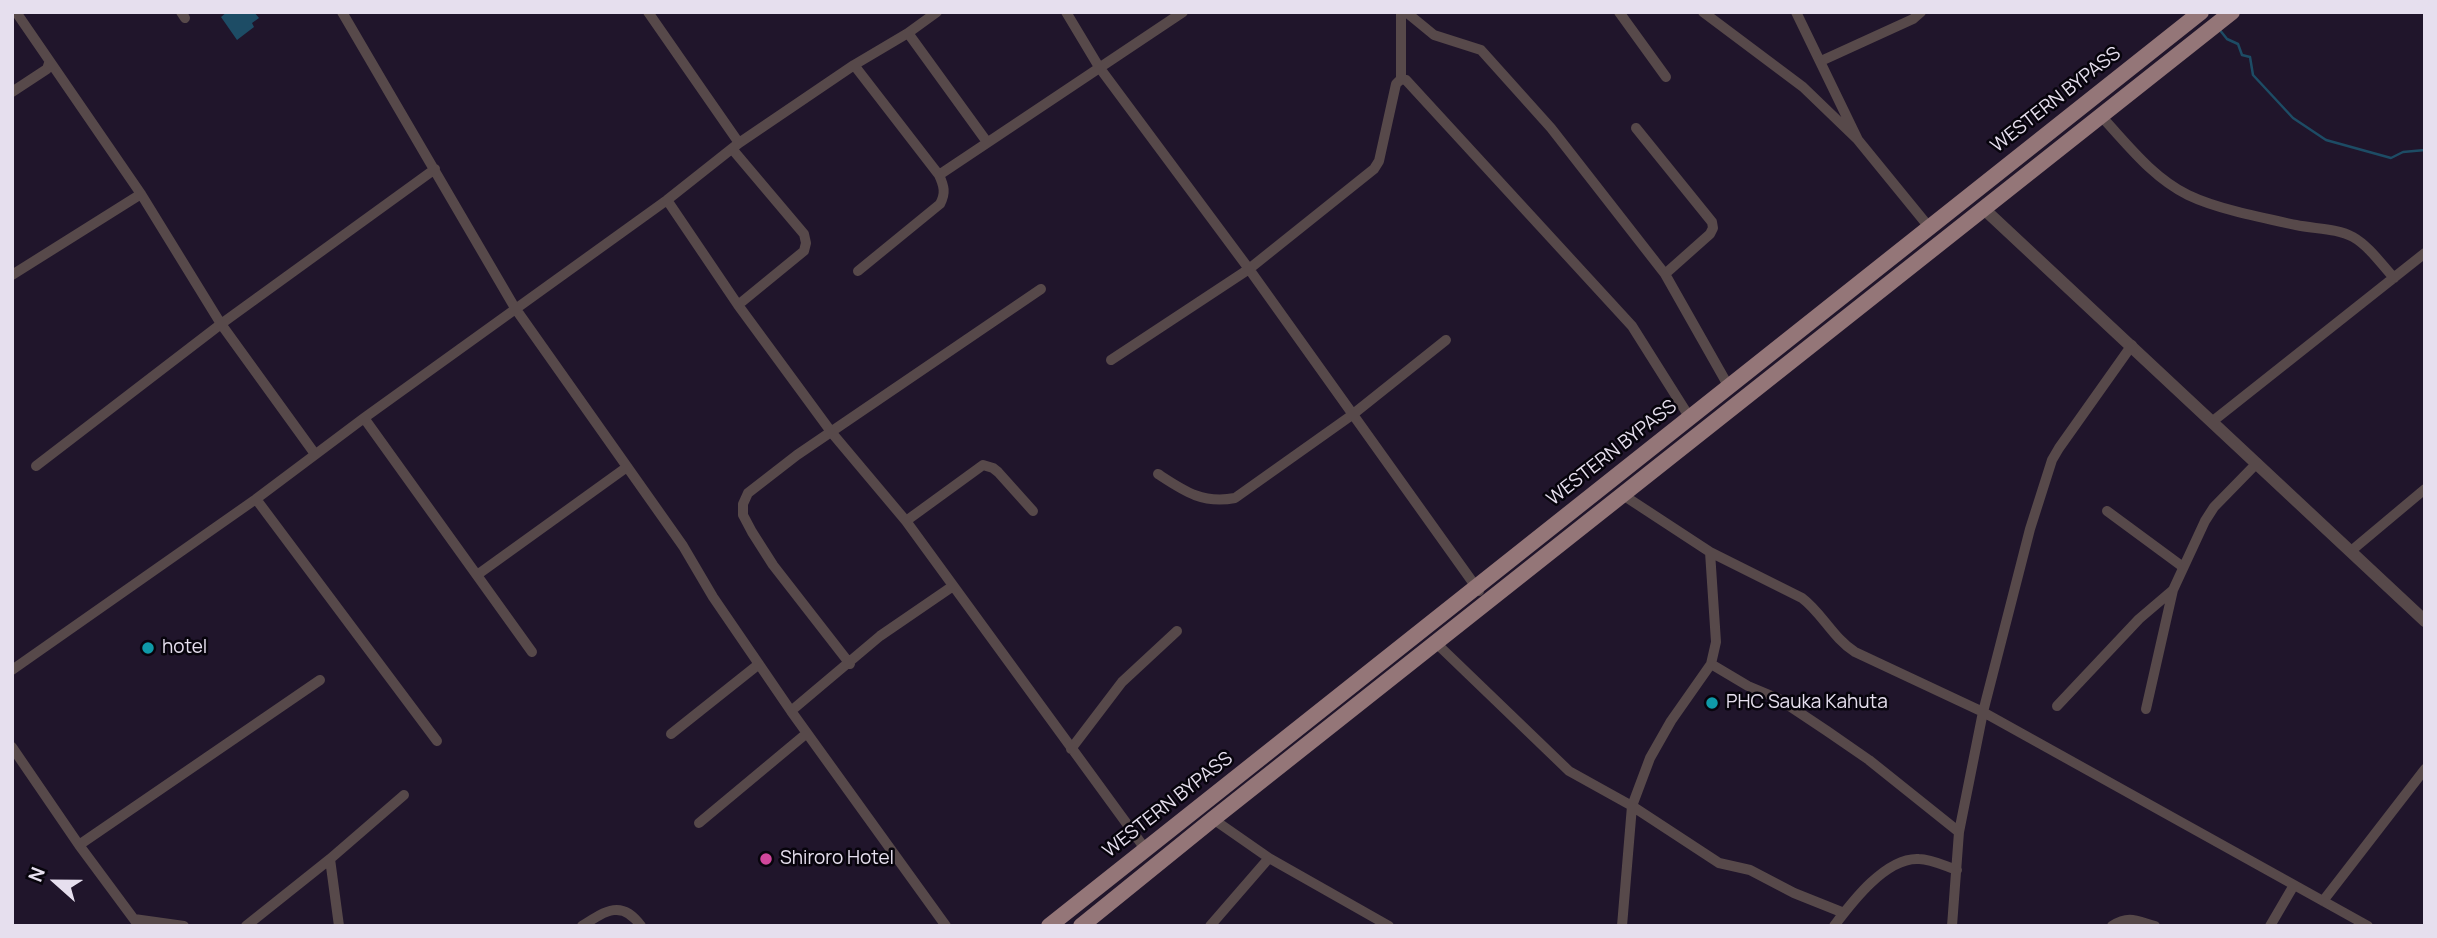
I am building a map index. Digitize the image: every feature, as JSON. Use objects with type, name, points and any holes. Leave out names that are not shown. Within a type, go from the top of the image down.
[{"type":"main road","name":"WESTERN BYPASS","points":[[1049,926],[2202,12]]},
{"type":"main road","name":"WESTERN BYPASS","points":[[1081,926],[1213,818],[2232,12]]},
{"type":"street","points":[[16,12],[141,194],[221,324],[314,454]]},
{"type":"street","points":[[342,12],[515,308],[683,546],[713,597],[791,711],[946,926]]},
{"type":"street","points":[[648,12],[736,147],[804,234],[804,251],[738,305]]},
{"type":"street","points":[[12,670],[256,499],[736,147],[854,65],[937,12]]},
{"type":"street","points":[[1066,12],[1099,67],[1249,269],[1487,602]]},
{"type":"street","points":[[939,175],[1183,12]]},
{"type":"street","points":[[1111,360],[1249,269],[1374,169],[1379,161],[1396,84],[1401,79],[1401,12]]},
{"type":"street","points":[[1406,12],[1434,35],[1481,50],[1551,128],[1665,274],[1729,387]]},
{"type":"street","points":[[1619,12],[1667,77]]},
{"type":"street","points":[[1703,12],[1803,87],[1858,140],[1929,227]]},
{"type":"street","points":[[1796,12],[1858,140]]},
{"type":"street","points":[[1821,61],[1913,19],[1921,12]]},
{"type":"street","points":[[908,33],[988,142]]},
{"type":"street","points":[[12,92],[47,69],[49,63]]},
{"type":"street","points":[[854,65],[939,175],[944,187],[944,197],[940,204],[858,271]]},
{"type":"street","points":[[1401,79],[1412,84],[1632,326],[1690,418]]},
{"type":"street","points":[[2101,116],[2152,171],[2172,186],[2191,196],[2241,211],[2350,235],[2361,241],[2394,278]]},
{"type":"street","points":[[1636,128],[1712,222],[1710,234],[1665,274]]},
{"type":"street","points":[[36,466],[221,324],[435,169]]},
{"type":"street","points":[[12,275],[141,194]]},
{"type":"street","points":[[667,200],[738,305],[832,433],[906,521],[1146,850]]},
{"type":"street","points":[[1984,209],[2425,621]]},
{"type":"street","points":[[2213,421],[2425,253]]},
{"type":"street","points":[[850,664],[767,557],[743,515],[743,504],[748,493],[797,455],[1041,289]]},
{"type":"street","points":[[1157,474],[1194,496],[1219,501],[1235,498],[1352,415],[1446,340]]},
{"type":"street","points":[[1952,926],[1959,832],[1983,712],[2052,460],[2132,345]]},
{"type":"street","points":[[364,418],[532,652]]},
{"type":"street","points":[[2146,709],[2173,590],[2183,567],[2214,507],[2257,463]]},
{"type":"street","points":[[906,521],[983,465],[998,472],[1033,511]]},
{"type":"street","points":[[477,575],[626,467]]},
{"type":"street","points":[[2351,551],[2425,489]]},
{"type":"street","points":[[1623,495],[1710,552],[1802,598],[1844,645],[1855,652],[1983,712],[2368,926]]},
{"type":"street","points":[[256,499],[437,741]]},
{"type":"street","points":[[2107,510],[2183,567]]},
{"type":"street","points":[[1622,926],[1632,806],[1650,758],[1671,721],[1711,664],[1716,642],[1710,552]]},
{"type":"street","points":[[791,711],[880,636],[953,586]]},
{"type":"street","points":[[2057,706],[2139,619],[2173,590]]},
{"type":"street","points":[[1071,749],[1122,682],[1177,631]]},
{"type":"street","points":[[1436,643],[1569,771],[1632,806],[1719,863],[1750,870],[1794,893],[1844,913]]},
{"type":"street","points":[[671,734],[759,664]]},
{"type":"street","points":[[1711,664],[1748,686],[1779,699],[1827,730],[1959,832]]},
{"type":"street","points":[[79,845],[320,680]]},
{"type":"street","points":[[699,823],[807,733]]},
{"type":"street","points":[[12,747],[79,845],[137,922],[184,926]]},
{"type":"street","points":[[2323,901],[2425,769]]},
{"type":"street","points":[[246,926],[404,795]]},
{"type":"street","points":[[1213,818],[1269,858],[1375,923],[1390,926]]},
{"type":"street","points":[[1210,926],[1269,858]]},
{"type":"street","points":[[1834,926],[1868,885],[1895,865],[1921,858],[1957,870]]},
{"type":"street","points":[[330,859],[340,926]]},
{"type":"street","points":[[2270,926],[2294,886]]},
{"type":"street","points":[[582,926],[600,914],[619,909],[632,914],[641,926]]},
{"type":"street","points":[[2112,926],[2123,919],[2130,919],[2155,926]]},
{"type":"water","points":[[227,12],[254,12],[259,18],[252,23],[254,27],[237,40],[221,17]]},
{"type":"waterway","points":[[2219,29],[2227,39],[2238,44],[2242,55],[2250,57],[2253,75],[2293,118],[2326,140],[2391,158],[2403,152],[2425,150]]},
{"type":"place","name":"hotel","points":[[148,648]]},
{"type":"place","name":"PHC Sauka Kahuta","points":[[1712,703]]},
{"type":"place","name":"Shiroro Hotel","points":[[766,859]]}]
